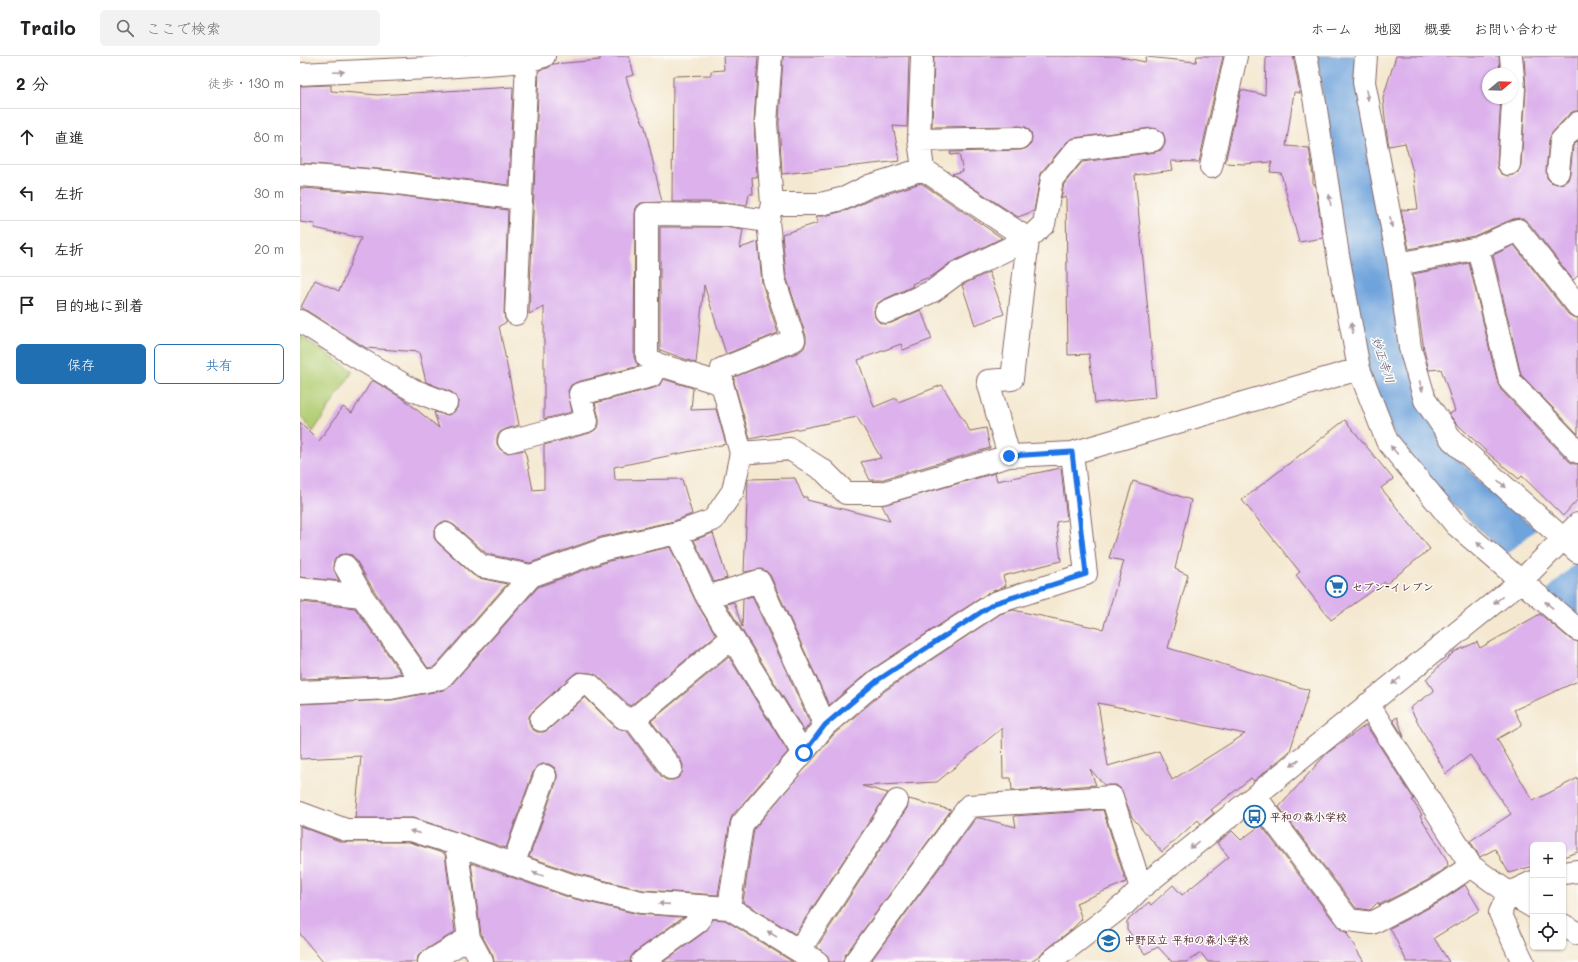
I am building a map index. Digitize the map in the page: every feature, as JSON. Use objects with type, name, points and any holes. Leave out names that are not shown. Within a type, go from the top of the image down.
[{"type":"street","points":[[300,692],[391,688],[441,678],[531,576],[605,549],[677,533],[713,520],[733,491],[741,453],[722,384],[722,369],[794,340],[774,279],[766,123],[770,56]]},
{"type":"street","points":[[922,56],[918,140],[923,169],[1028,239]]},
{"type":"street","points":[[1211,167],[1236,56]]},
{"type":"street","points":[[1306,56],[1315,102],[1338,255],[1359,369],[1387,441],[1456,525],[1524,578],[1578,630]]},
{"type":"street","points":[[1050,962],[1125,904],[1141,888],[1569,540],[1452,440],[1425,400],[1410,348],[1399,264],[1364,82],[1366,56]]},
{"type":"street","points":[[1509,164],[1514,89],[1511,56]]},
{"type":"street","points":[[300,74],[428,68],[535,58],[521,199],[516,314]]},
{"type":"street","points":[[1558,172],[1561,141],[1578,123]]},
{"type":"street","points":[[918,140],[1020,138]]},
{"type":"street","points":[[886,312],[933,291],[956,274],[1028,239],[1044,224],[1052,179],[1076,150],[1152,140]]},
{"type":"street","points":[[722,384],[657,364],[646,356],[647,214],[726,215],[770,213],[845,198],[869,186],[923,169]]},
{"type":"street","points":[[300,175],[389,182],[521,199]]},
{"type":"street","points":[[1399,264],[1478,248],[1518,230],[1578,306]]},
{"type":"street","points":[[1009,456],[988,381],[1012,379],[1028,239]]},
{"type":"street","points":[[1478,248],[1510,381],[1578,452]]},
{"type":"street","points":[[300,321],[355,356],[413,390],[446,403]]},
{"type":"street","points":[[509,441],[587,421],[580,394],[651,376],[657,364]]},
{"type":"street","points":[[741,453],[790,449],[824,471],[846,493],[882,493],[1009,456],[1072,452],[1359,369]]},
{"type":"street","points":[[729,908],[742,824],[804,753],[825,725],[878,680],[995,603],[1086,574],[1072,452]]},
{"type":"street","points":[[677,533],[707,597],[804,753]]},
{"type":"street","points":[[446,534],[482,566],[531,576]]},
{"type":"street","points":[[345,566],[362,596],[423,682]]},
{"type":"street","points":[[707,597],[759,581],[825,725]]},
{"type":"street","points":[[300,589],[362,596]]},
{"type":"street","points":[[541,720],[581,684],[590,685],[624,718],[634,719],[732,638]]},
{"type":"street","points":[[1368,704],[1471,866],[1509,893],[1530,905]]},
{"type":"street","points":[[634,719],[670,768]]},
{"type":"street","points":[[513,865],[545,776]]},
{"type":"street","points":[[855,962],[969,806],[1112,796],[1141,888]]},
{"type":"street","points":[[1255,796],[1349,920],[1372,923],[1434,891],[1471,866]]},
{"type":"street","points":[[300,814],[346,830],[411,830],[456,844],[574,886],[641,902],[729,908],[808,957],[897,801]]},
{"type":"street","points":[[456,844],[469,938],[482,962]]},
{"type":"street","points":[[1566,872],[1578,871]]},
{"type":"street","points":[[1523,962],[1500,913],[1509,893],[1530,883]]},
{"type":"street","points":[[642,962],[699,921],[702,906]]},
{"type":"street","points":[[1566,927],[1578,934]]},
{"type":"street","points":[[428,962],[469,938]]},
{"type":"green space","points":[[300,336],[353,371],[313,432],[300,416]]},
{"type":"water","name":"妙正寺川","points":[[1317,56],[1358,56],[1401,349],[1456,457],[1489,491],[1578,563],[1578,617],[1527,574],[1426,479],[1382,417],[1361,363]]},
{"type":"pier","points":[[1538,528],[1578,561],[1545,592],[1505,556]]},
{"type":"building","points":[[600,56],[629,56],[634,75],[626,77],[633,101],[645,127],[662,202],[641,203],[636,207],[635,214],[634,357],[639,366],[577,382],[571,385],[568,391],[572,412],[544,419],[544,307],[529,314],[539,70],[548,68],[553,64],[600,60]]},
{"type":"building","points":[[723,56],[758,56],[754,122],[757,177],[752,177],[753,194],[749,194],[747,205],[725,202],[672,202],[673,76],[711,75],[711,71],[724,70]]},
{"type":"building","points":[[783,56],[909,56],[907,127],[893,126],[900,161],[782,174],[779,123]]},
{"type":"building","points":[[934,56],[1116,56],[1145,62],[1146,57],[1196,62],[1197,56],[1223,56],[1199,162],[1171,161],[1173,170],[1135,175],[1156,397],[1095,403],[1089,354],[1068,355],[1066,197],[1061,199],[1064,184],[1082,162],[1161,150],[1165,144],[1163,133],[1158,129],[1151,128],[1074,138],[1067,142],[1042,171],[1034,211],[1018,217],[952,174],[963,171],[959,154],[951,155],[950,152],[1021,150],[1027,148],[1031,144],[1031,132],[1026,127],[1020,126],[932,127]]},
{"type":"building","points":[[1266,56],[1293,56],[1300,93],[1294,92],[1286,146],[1309,148],[1313,184],[1315,184],[1323,238],[1299,242],[1281,173],[1270,172],[1272,162],[1244,164],[1225,163],[1241,90],[1265,95]]},
{"type":"building","points":[[1396,56],[1499,56],[1500,68],[1482,68],[1482,104],[1501,104],[1497,164],[1498,169],[1502,174],[1509,176],[1514,175],[1519,171],[1521,165],[1526,90],[1524,56],[1578,56],[1578,111],[1574,111],[1569,114],[1552,133],[1549,140],[1546,171],[1547,178],[1551,182],[1557,184],[1564,183],[1568,180],[1573,146],[1578,141],[1578,276],[1573,280],[1528,222],[1519,218],[1513,219],[1474,236],[1409,249],[1401,210],[1418,209],[1413,172],[1405,143],[1389,146],[1383,98]]},
{"type":"building","points":[[331,85],[331,91],[378,95],[513,87],[509,185],[391,170],[300,163],[300,86]]},
{"type":"building","points":[[921,183],[1002,238],[950,263],[934,275],[912,284],[913,286],[881,301],[876,305],[874,311],[875,317],[879,322],[884,324],[891,323],[921,310],[932,339],[903,350],[901,344],[858,360],[874,407],[896,398],[898,402],[942,385],[970,431],[986,428],[990,448],[880,480],[870,480],[861,462],[881,458],[857,417],[750,439],[734,382],[734,377],[799,352],[804,348],[806,342],[806,336],[786,276],[782,234],[818,223],[816,216],[824,216],[848,210],[874,198]]},
{"type":"building","points":[[300,188],[388,194],[508,210],[504,313],[507,322],[499,326],[519,425],[500,432],[497,437],[497,444],[500,449],[506,453],[525,450],[533,490],[544,489],[544,445],[590,433],[595,430],[599,425],[599,418],[595,403],[654,388],[659,386],[663,379],[693,388],[691,410],[716,409],[726,444],[614,467],[615,480],[682,479],[692,514],[674,521],[601,537],[530,563],[487,554],[454,525],[448,522],[442,522],[437,526],[434,532],[434,538],[438,543],[473,575],[479,578],[507,584],[434,667],[428,668],[373,589],[352,555],[339,555],[334,560],[333,566],[339,581],[300,577],[300,422],[319,441],[343,407],[352,413],[372,380],[405,400],[439,428],[434,412],[448,415],[454,412],[457,408],[458,402],[456,396],[451,392],[426,382],[419,352],[366,348],[301,307],[315,280],[339,291],[361,238],[314,228],[315,224],[300,222]]},
{"type":"building","points":[[660,227],[724,227],[743,230],[740,248],[758,242],[762,283],[778,333],[726,354],[704,285],[696,363],[660,350]]},
{"type":"building","points":[[1514,245],[1568,314],[1578,318],[1578,434],[1521,375],[1493,255]]},
{"type":"building","points":[[1469,263],[1498,384],[1501,390],[1569,461],[1574,464],[1578,464],[1578,499],[1563,516],[1522,476],[1519,479],[1489,454],[1455,422],[1449,414],[1455,411],[1441,369],[1429,370],[1424,350],[1413,274]]},
{"type":"building","points":[[989,272],[1004,314],[975,325],[962,285]]},
{"type":"building","points":[[1345,420],[1393,479],[1381,488],[1430,549],[1386,584],[1385,582],[1331,620],[1296,575],[1300,572],[1242,500]]},
{"type":"building","points":[[1061,468],[1067,520],[1056,522],[1061,561],[1003,576],[1006,586],[988,593],[871,670],[829,705],[770,575],[761,569],[744,572],[748,479],[795,478],[803,497],[807,497],[807,500],[890,521],[882,505],[995,473],[997,481]]},
{"type":"building","points":[[1133,481],[1191,500],[1175,569],[1188,575],[1168,648],[1309,690],[1290,751],[1254,781],[1251,778],[1211,810],[1214,813],[1201,824],[1198,820],[1162,852],[1132,817],[1121,789],[1116,785],[1104,785],[1090,769],[1096,785],[1012,791],[1011,778],[1003,778],[1002,728],[937,782],[862,786],[888,793],[795,934],[743,902],[754,829],[834,734],[886,690],[1000,614],[1013,610],[1103,629],[1124,561],[1109,558]],"holes":[[[1098,703],[1245,734],[1172,780],[1159,751],[1108,766]]]},
{"type":"building","points":[[713,533],[727,578],[714,582],[694,540]]},
{"type":"building","points":[[670,547],[696,602],[716,635],[630,706],[598,676],[591,673],[577,672],[533,711],[529,716],[529,722],[531,728],[537,732],[544,732],[585,697],[615,727],[627,731],[661,776],[666,780],[673,780],[678,778],[682,773],[683,766],[681,760],[651,721],[729,657],[788,752],[732,816],[718,895],[643,890],[578,874],[529,857],[557,780],[555,768],[549,764],[537,766],[533,772],[506,848],[414,818],[355,818],[361,756],[300,759],[300,704],[392,700],[444,690],[450,686],[538,587],[609,561]]},
{"type":"building","points":[[752,596],[810,723],[804,731],[726,604],[734,602],[742,627],[743,599]]},
{"type":"building","points":[[300,602],[355,608],[401,673],[389,676],[300,679]]},
{"type":"building","points":[[1540,614],[1570,639],[1578,642],[1578,681],[1514,710],[1522,725],[1497,739],[1533,801],[1578,778],[1578,852],[1566,856],[1566,842],[1530,842],[1530,867],[1509,873],[1495,849],[1480,857],[1470,841],[1511,814],[1470,755],[1446,774],[1410,708],[1434,691],[1426,679],[1454,652],[1477,642],[1480,648]]},
{"type":"building","points":[[1397,717],[1404,737],[1393,720]]},
{"type":"building","points":[[1366,725],[1414,799],[1412,800],[1422,815],[1420,816],[1447,860],[1448,866],[1428,880],[1379,905],[1378,902],[1370,910],[1356,908],[1279,807],[1327,753]]},
{"type":"building","points":[[909,799],[951,810],[845,955],[843,962],[829,962],[828,956],[817,947],[907,808]]},
{"type":"building","points":[[1103,810],[1126,882],[1076,903],[1082,919],[1071,930],[1031,962],[870,962],[976,818],[1016,827],[1014,816]]},
{"type":"building","points":[[1261,825],[1339,928],[1348,933],[1347,934],[1364,962],[1208,962],[1201,953],[1186,962],[1172,962],[1158,947],[1145,954],[1127,929],[1127,921],[1149,902],[1151,905],[1173,885],[1182,895],[1229,857],[1217,843],[1232,831],[1241,840]]},
{"type":"building","points":[[300,826],[342,842],[409,842],[445,854],[455,932],[422,952],[418,956],[417,962],[323,962],[300,934]]},
{"type":"building","points":[[471,863],[571,898],[638,914],[683,917],[635,952],[631,957],[630,962],[494,962],[493,956],[481,934]]},
{"type":"building","points":[[1465,885],[1480,910],[1434,938],[1449,962],[1407,962],[1390,928],[1440,902]]},
{"type":"building","points":[[712,919],[725,920],[793,962],[663,962],[706,931]]},
{"type":"place","name":"セブン-イレブン","points":[[1337,587]]},
{"type":"place","name":"平和の森小学校","points":[[1255,817]]},
{"type":"place","name":"中野区立 平和の森小学校","points":[[1109,940]]},
{"type":"route","points":[[804,753],[825,725],[878,680],[995,603],[1086,574],[1072,452],[1009,456]]}]
